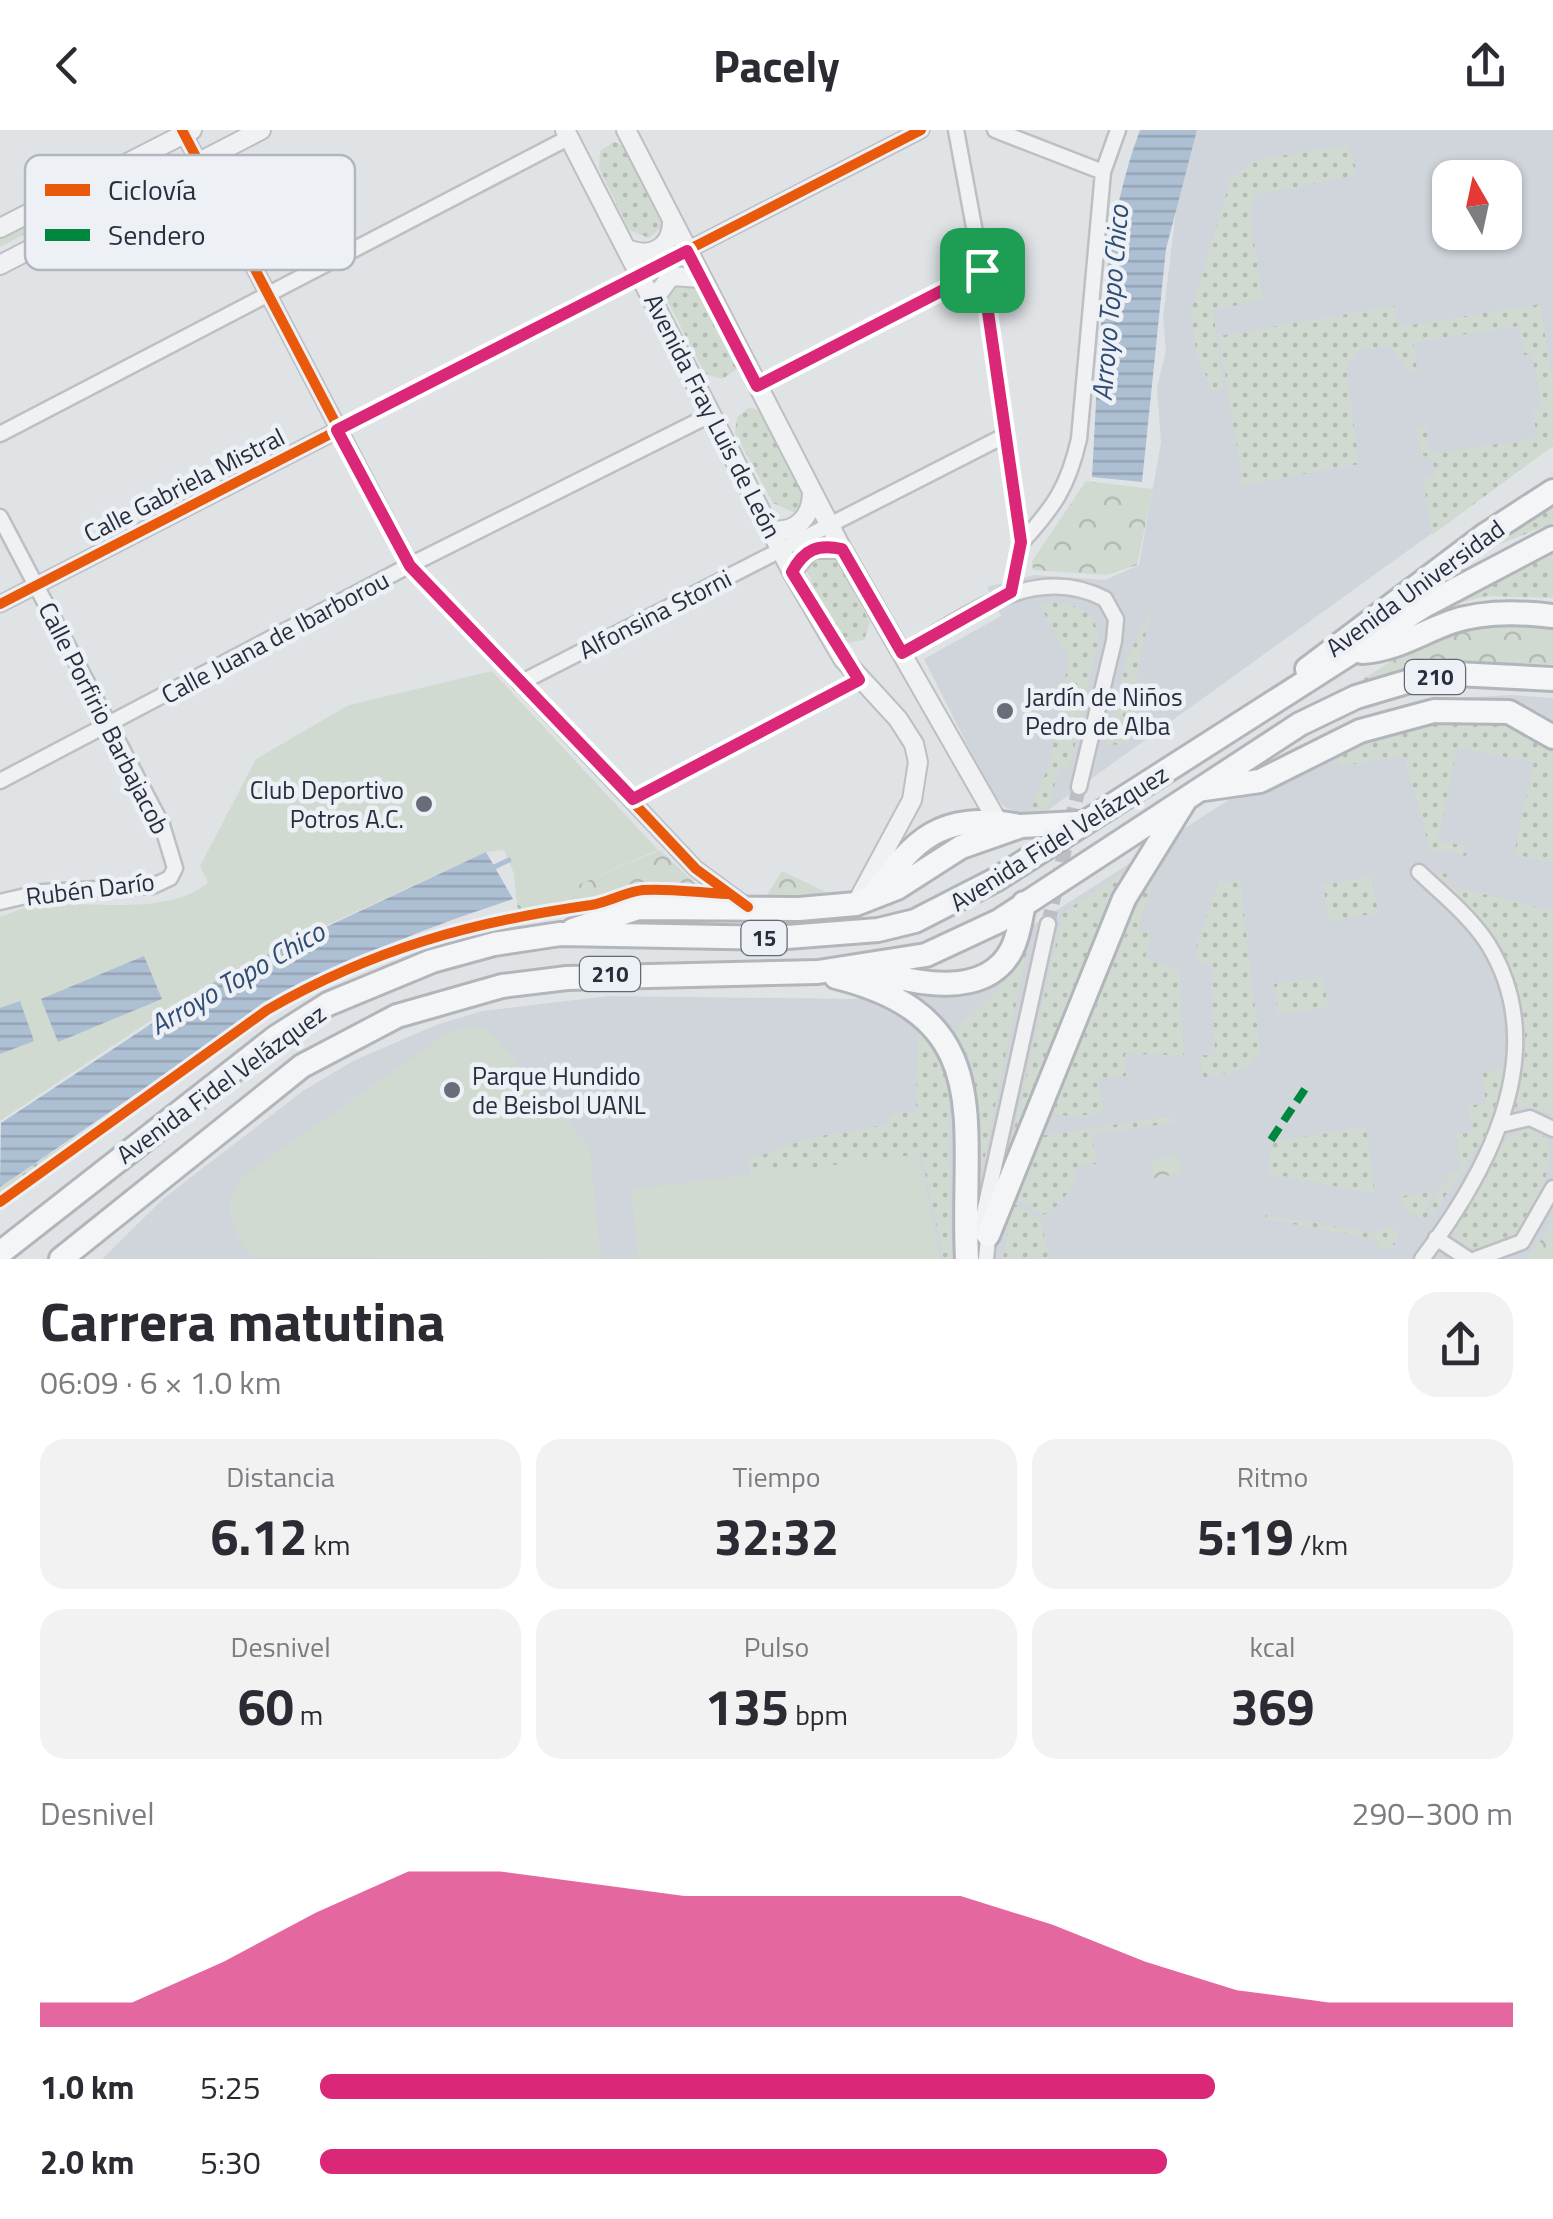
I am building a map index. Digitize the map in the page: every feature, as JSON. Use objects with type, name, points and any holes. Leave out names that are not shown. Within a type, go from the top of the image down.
[{"type":"highway","points":[[1485,535],[1553,479]]},
{"type":"highway","name":"Avenida Universidad","points":[[1286,695],[1327,650],[1485,535],[1553,492]]},
{"type":"highway","name":"Avenida Fidel Velázquez","points":[[4,1252],[261,1048],[328,1004],[432,961],[494,944],[560,934],[774,938],[878,930],[914,921],[962,901],[1424,606],[1553,538]]},
{"type":"highway","points":[[1354,652],[1392,648],[1465,618],[1515,613],[1553,616]]},
{"type":"highway","name":"Avenida Fidel Velázquez","points":[[61,1259],[302,1066],[396,1016],[502,986],[567,978],[866,968],[950,947],[1324,712],[1420,678],[1498,673],[1553,678]]},
{"type":"highway","points":[[987,1247],[1124,900],[1192,793],[1260,781],[1360,731],[1434,711],[1509,712],[1540,726],[1553,737]]},
{"type":"highway","points":[[560,934],[638,908],[748,908],[863,901],[898,888],[944,854],[1010,824],[1079,823]]},
{"type":"highway","points":[[866,968],[924,983],[973,979],[999,966],[1011,952],[1024,903]]},
{"type":"highway","points":[[818,972],[896,995],[929,1018],[948,1043],[964,1087],[970,1259]]},
{"type":"street","points":[[213,155],[261,130]]},
{"type":"street","name":"Avenida Fray Luis de León","points":[[626,130],[842,549],[902,653],[1010,824]]},
{"type":"street","name":"Calle Gabriela Mistral","points":[[0,604],[921,130]]},
{"type":"street","points":[[956,130],[982,270],[1021,542],[1011,592]]},
{"type":"street","points":[[995,130],[1102,172]]},
{"type":"street","points":[[1021,542],[1052,509],[1070,477],[1078,439],[1102,172],[1118,130]]},
{"type":"street","points":[[140,155],[186,131],[197,155]]},
{"type":"street","points":[[355,248],[566,134]]},
{"type":"street","name":"Avenida Fray Luis de León","points":[[566,134],[630,250],[792,572],[859,680],[906,729],[918,762],[912,800],[863,901]]},
{"type":"street","points":[[0,228],[25,215]]},
{"type":"street","points":[[630,250],[643,254],[660,249],[668,239],[672,222]]},
{"type":"street","points":[[0,265],[25,252]]},
{"type":"street","points":[[256,270],[410,566],[696,869],[748,908]]},
{"type":"street","points":[[0,434],[314,270]]},
{"type":"street","points":[[757,386],[982,270]]},
{"type":"street","points":[[654,299],[671,276],[701,278]]},
{"type":"street","name":"Calle Juana de Ibarborou","points":[[0,781],[410,566],[712,414]]},
{"type":"street","name":"Alfonsina Storni","points":[[520,683],[1004,436]]},
{"type":"street","points":[[770,530],[786,530],[801,523],[810,512],[812,492]]},
{"type":"street","name":"Calle Porfirio Barbajacob","points":[[0,517],[162,825],[175,868]]},
{"type":"street","points":[[792,572],[811,549],[842,549]]},
{"type":"street","points":[[902,653],[1011,592],[1076,588],[1105,599],[1114,612],[1114,641],[1079,787]]},
{"type":"street","points":[[633,799],[859,680]]},
{"type":"street","name":"Rubén Darío","points":[[0,902],[43,892],[153,886],[170,878],[175,868]]},
{"type":"street","points":[[1419,872],[1486,942],[1507,986],[1516,1047],[1500,1125],[1424,1256]]},
{"type":"street","points":[[970,1259],[988,1198],[1048,924]]},
{"type":"street","points":[[1500,1125],[1530,1118],[1553,1129]]},
{"type":"street","points":[[1476,1259],[1522,1242],[1553,1188]]},
{"type":"street","points":[[987,1247],[988,1198]]},
{"type":"street","points":[[1436,1238],[1468,1259]]},
{"type":"shaded area","points":[[1197,130],[1553,130],[1553,446],[1048,810],[1021,813],[1004,807],[989,788],[924,659],[1001,616],[987,587],[1034,575],[1105,580],[1139,565],[1161,443],[1157,388],[1166,350],[1163,318],[1177,201]]},
{"type":"shaded area","points":[[1510,695],[1553,698],[1553,1259],[102,1259],[164,1198],[303,1091],[353,1061],[436,1025],[482,1011],[609,996],[855,999],[905,988],[954,993],[1024,931],[1349,723],[1437,699]]},
{"type":"green space","points":[[614,142],[640,165],[658,204],[663,226],[649,238],[629,230],[599,168],[600,151]]},
{"type":"green space","points":[[1347,145],[1356,168],[1353,176],[1254,195],[1251,223],[1263,300],[1213,310],[1224,389],[1212,391],[1196,351],[1191,312],[1231,178],[1256,160]]},
{"type":"green space","points":[[25,224],[25,234],[0,247],[0,237]]},
{"type":"green space","points":[[698,283],[737,360],[736,370],[722,379],[705,374],[667,300],[670,285]]},
{"type":"green space","points":[[1540,304],[1553,385],[1553,446],[1432,535],[1423,479],[1435,476],[1433,460],[1421,454],[1416,429],[1426,427],[1431,454],[1537,438],[1533,411],[1541,408],[1532,354],[1524,355],[1519,326],[1413,342],[1417,370],[1409,371],[1391,346],[1360,349],[1346,367],[1359,464],[1243,485],[1219,336],[1395,306],[1399,327]]},
{"type":"green space","points":[[750,407],[764,413],[807,497],[797,514],[773,503],[735,433],[737,417]]},
{"type":"green space","points":[[1086,481],[1153,489],[1137,565],[1107,575],[1033,570],[1032,561]]},
{"type":"green space","points":[[1553,495],[1553,523],[1477,553]]},
{"type":"green space","points":[[814,552],[836,554],[870,623],[864,640],[847,643],[840,639],[806,570]]},
{"type":"green space","points":[[1553,552],[1553,598],[1487,596],[1445,607]]},
{"type":"green space","points":[[1038,603],[1071,605],[1088,614],[1097,630],[1098,642],[1070,767],[1059,769],[1048,810],[1028,813],[1050,763],[1069,656]]},
{"type":"green space","points":[[1152,608],[1139,662],[1129,744],[1106,745],[1127,658]]},
{"type":"green space","points":[[1487,619],[1553,619],[1553,664],[1433,663],[1351,687],[1408,650]]},
{"type":"green space","name":"Club Deportivo Potros A.C.","points":[[492,671],[658,850],[549,897],[517,905],[514,874],[504,850],[486,852],[295,940],[174,1005],[0,1121],[0,917],[38,905],[149,904],[190,894],[208,883],[200,866],[256,759],[349,705]]},
{"type":"green space","points":[[1461,718],[1522,731],[1553,755],[1553,863],[1514,854],[1534,762],[1457,748],[1438,840],[1468,847],[1466,856],[1441,849],[1431,853],[1404,756],[1339,766],[1337,757],[1382,736]]},
{"type":"green space","points":[[660,850],[703,891],[633,893],[517,911],[517,905],[549,897]]},
{"type":"green space","points":[[1130,867],[1111,903],[1010,1148],[1063,913]]},
{"type":"green space","points":[[782,871],[830,894],[767,895]]},
{"type":"green space","points":[[1447,874],[1446,885],[1553,911],[1553,1115],[1532,1107],[1514,1107],[1521,1082],[1525,1033],[1517,986],[1496,941],[1475,914],[1441,882],[1437,876]]},
{"type":"green space","points":[[1155,876],[1138,929],[1151,935],[1145,958],[1179,971],[1184,1055],[1125,1054],[1126,1076],[1098,1078],[1104,1112],[1073,1117],[1052,1113],[1139,901]]},
{"type":"green space","points":[[1372,877],[1378,913],[1329,921],[1323,885]]},
{"type":"green space","points":[[1240,880],[1260,1051],[1245,1069],[1204,1078],[1199,1056],[1215,1054],[1211,963],[1197,963],[1196,947],[1218,883]]},
{"type":"green space","points":[[1031,931],[984,1161],[978,1161],[974,1069],[955,1030],[1002,987],[1000,977],[1021,956],[1026,935]]},
{"type":"green space","points":[[1323,977],[1328,1007],[1278,1014],[1274,984]]},
{"type":"green space","name":"Parque Hundido de Beisbol UANL","points":[[469,1027],[488,1030],[590,1147],[601,1259],[252,1257],[238,1238],[231,1217],[232,1197],[243,1176],[448,1033]]},
{"type":"green space","points":[[918,1033],[923,1033],[944,1065],[948,1084],[951,1259],[944,1259],[921,1154],[751,1175],[748,1160],[809,1138],[889,1124],[891,1114],[916,1112]]},
{"type":"green space","points":[[1508,1068],[1485,1136],[1432,1216],[1429,1210],[1441,1186],[1448,1184],[1447,1173],[1461,1170],[1456,1135],[1473,1132],[1469,1106],[1486,1103],[1481,1073]]},
{"type":"green space","points":[[167,1076],[0,1199],[0,1187]]},
{"type":"green space","points":[[1172,1116],[1173,1123],[1092,1134],[1096,1164],[1079,1166],[1066,1195],[1043,1215],[1014,1197],[1039,1136]]},
{"type":"green space","points":[[1366,1127],[1375,1194],[1268,1173],[1272,1142]]},
{"type":"green space","points":[[1526,1128],[1544,1136],[1551,1149],[1545,1181],[1514,1239],[1491,1248],[1469,1247],[1455,1237],[1455,1223],[1502,1143]]},
{"type":"green space","points":[[919,1155],[940,1259],[638,1259],[631,1189]]},
{"type":"green space","points":[[1179,1156],[1182,1173],[1154,1178],[1151,1160]]},
{"type":"green space","points":[[1435,1190],[1425,1210],[1429,1216],[1423,1219],[1409,1213],[1399,1197]]},
{"type":"green space","points":[[1013,1203],[1041,1221],[1049,1259],[1003,1259]]},
{"type":"green space","points":[[1266,1215],[1374,1233],[1389,1225],[1398,1232],[1398,1240],[1390,1249],[1382,1249],[1372,1238],[1265,1219]]},
{"type":"green space","points":[[1553,1225],[1553,1259],[1526,1259]]},
{"type":"water","points":[[1140,130],[1197,130],[1166,249],[1142,482],[1092,477],[1103,301],[1116,214]]},
{"type":"water","points":[[486,852],[513,899],[394,942],[309,985],[219,1039],[0,1187],[1,1123],[228,973]]},
{"type":"water","points":[[144,956],[162,999],[58,1042],[41,999]]},
{"type":"water","points":[[20,1001],[34,1041],[0,1054],[0,1008]]},
{"type":"waterway","name":"Arroyo Topo Chico","points":[[490,869],[509,860]]},
{"type":"tunnel","points":[[1048,924],[1079,787]]},
{"type":"marked path","points":[[1271,1140],[1307,1086]]},
{"type":"cycle path","points":[[182,130],[195,155]]},
{"type":"cycle path","points":[[0,604],[921,130]]},
{"type":"cycle path","points":[[255,270],[410,565],[696,869],[748,907]]},
{"type":"cycle path","points":[[0,1202],[267,1010],[345,970],[464,930],[598,904],[636,891],[727,894]]},
{"type":"place","name":"Jardín de Niños Pedro de Alba","points":[[1005,711]]},
{"type":"place","name":"Club Deportivo Potros A.C.","points":[[424,804]]},
{"type":"place","name":"Parque Hundido de Beisbol UANL","points":[[452,1090]]},
{"type":"route","points":[[687,251],[757,386],[982,270],[1021,542],[1011,592],[902,653],[842,549],[811,549],[798,560],[792,572],[859,680],[633,799],[410,566],[337,430],[687,251]]}]
